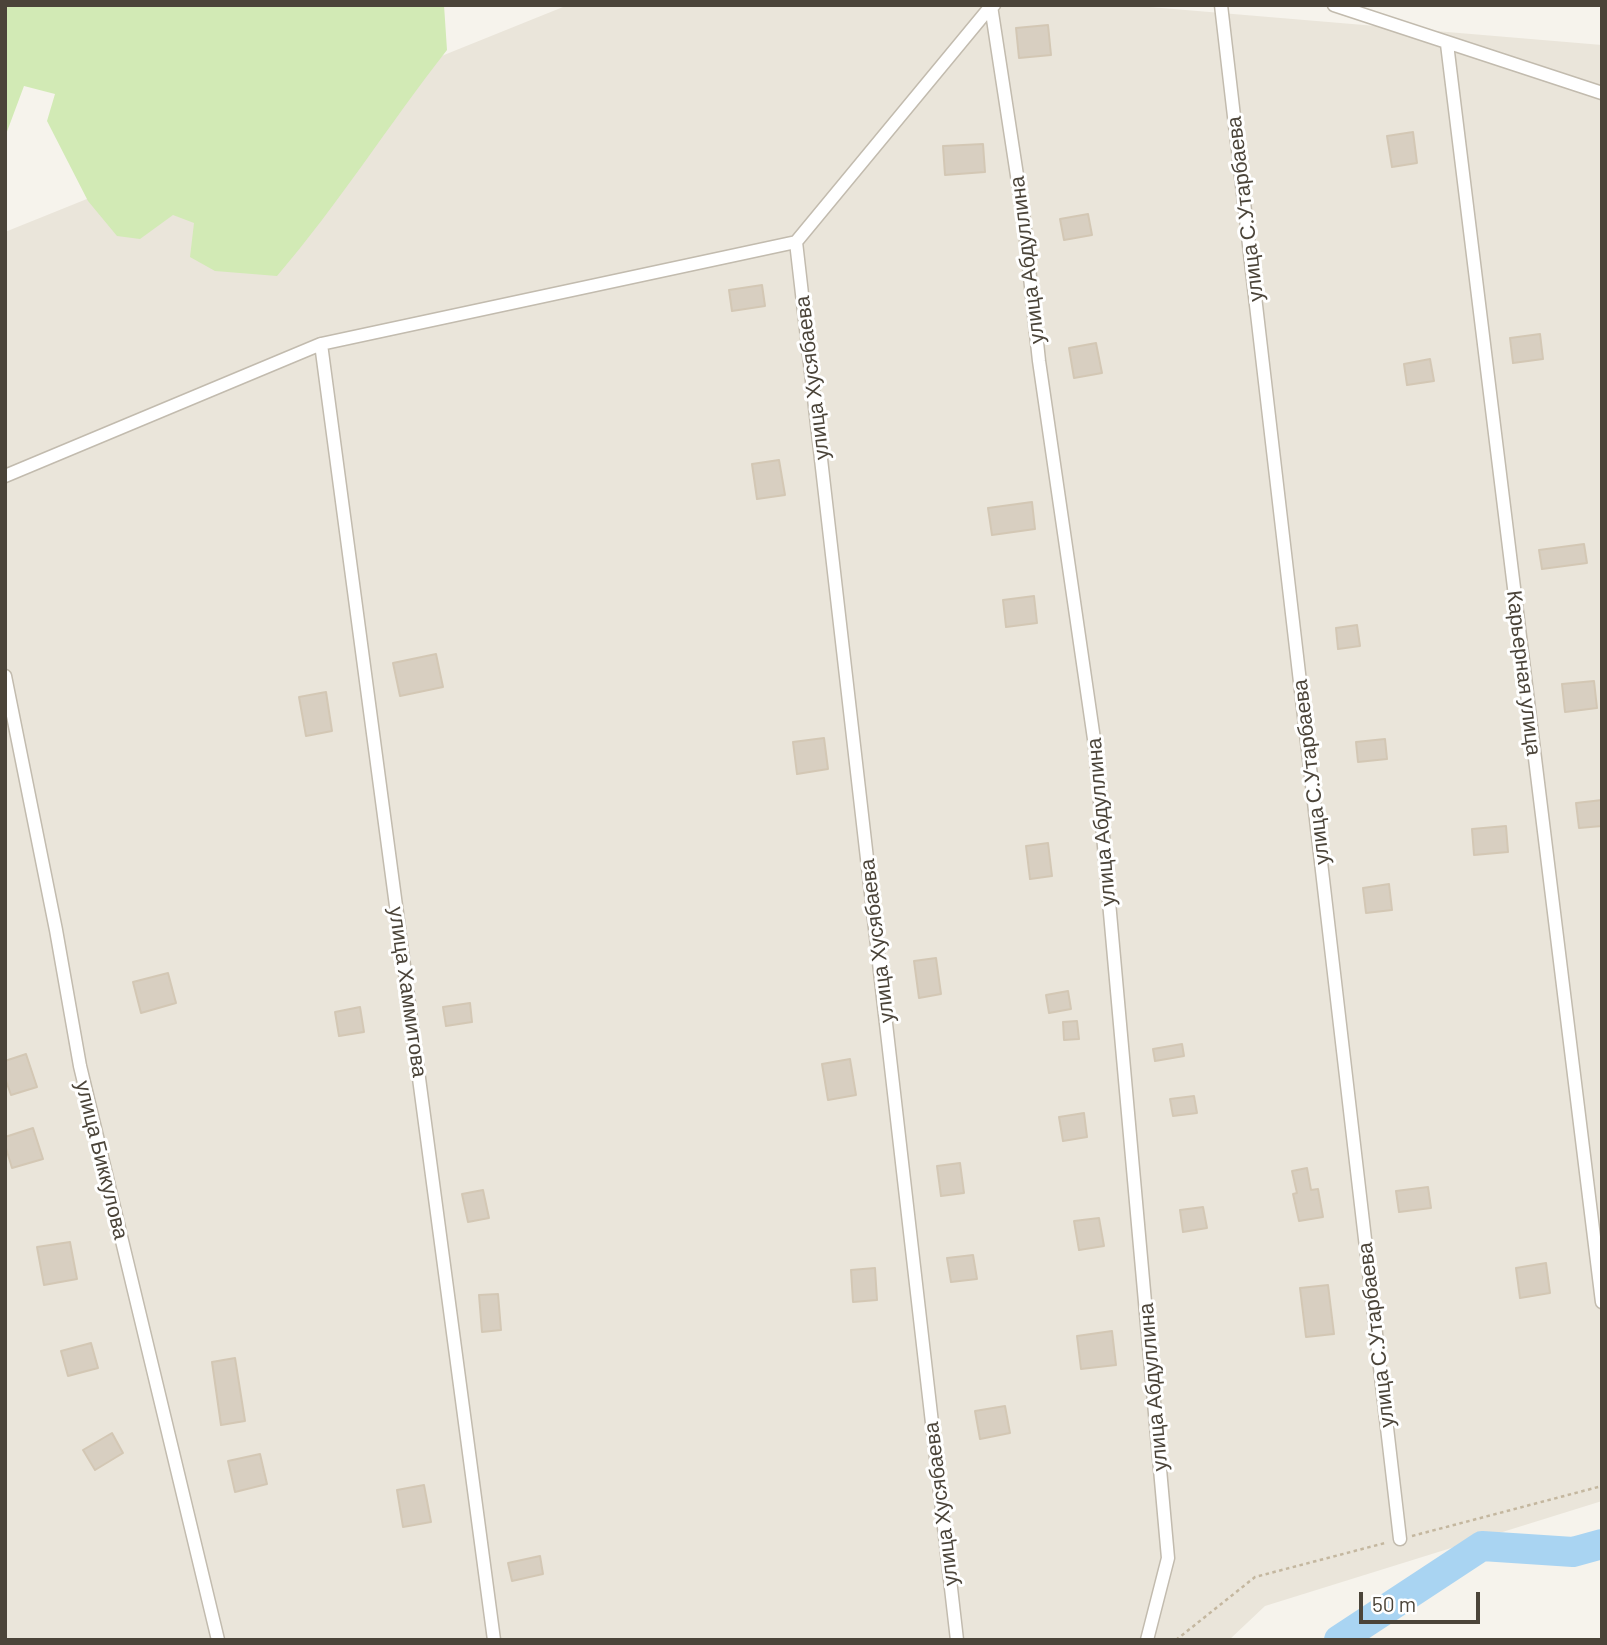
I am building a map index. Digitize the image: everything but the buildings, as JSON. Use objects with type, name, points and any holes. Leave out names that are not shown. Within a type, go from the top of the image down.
[{"type":"street","name":"улица С.Утарбаева","points":[[1222,5],[1400,1539]]},
{"type":"street","points":[[1334,5],[1602,93]]},
{"type":"street","points":[[5,477],[321,344],[796,242],[993,6]]},
{"type":"street","name":"улица Абдуллина","points":[[993,6],[1024,221],[1039,361],[1095,746],[1168,1558],[1147,1640]]},
{"type":"street","name":"Карьерная улица","points":[[1447,44],[1602,1302]]},
{"type":"street","name":"улица Хусябаева","points":[[796,242],[957,1640]]},
{"type":"street","name":"улица Хаммитова","points":[[321,344],[494,1640]]},
{"type":"street","name":"улица Биккулова","points":[[5,676],[56,930],[80,1066],[218,1640]]},
{"type":"path","points":[[1176,1640],[1255,1577],[1602,1486]]},
{"type":"shaded area","points":[[568,5],[1126,5],[1602,45],[1602,1501],[1265,1606],[1229,1640],[5,1640],[5,232]]},
{"type":"green space","points":[[5,5],[444,5],[447,50],[321,221],[277,276],[215,271],[190,257],[194,223],[173,215],[140,239],[117,236],[88,201],[47,121],[55,94],[24,86],[5,137]]},
{"type":"waterway","points":[[1339,1640],[1482,1546],[1573,1552],[1602,1544]]}]
